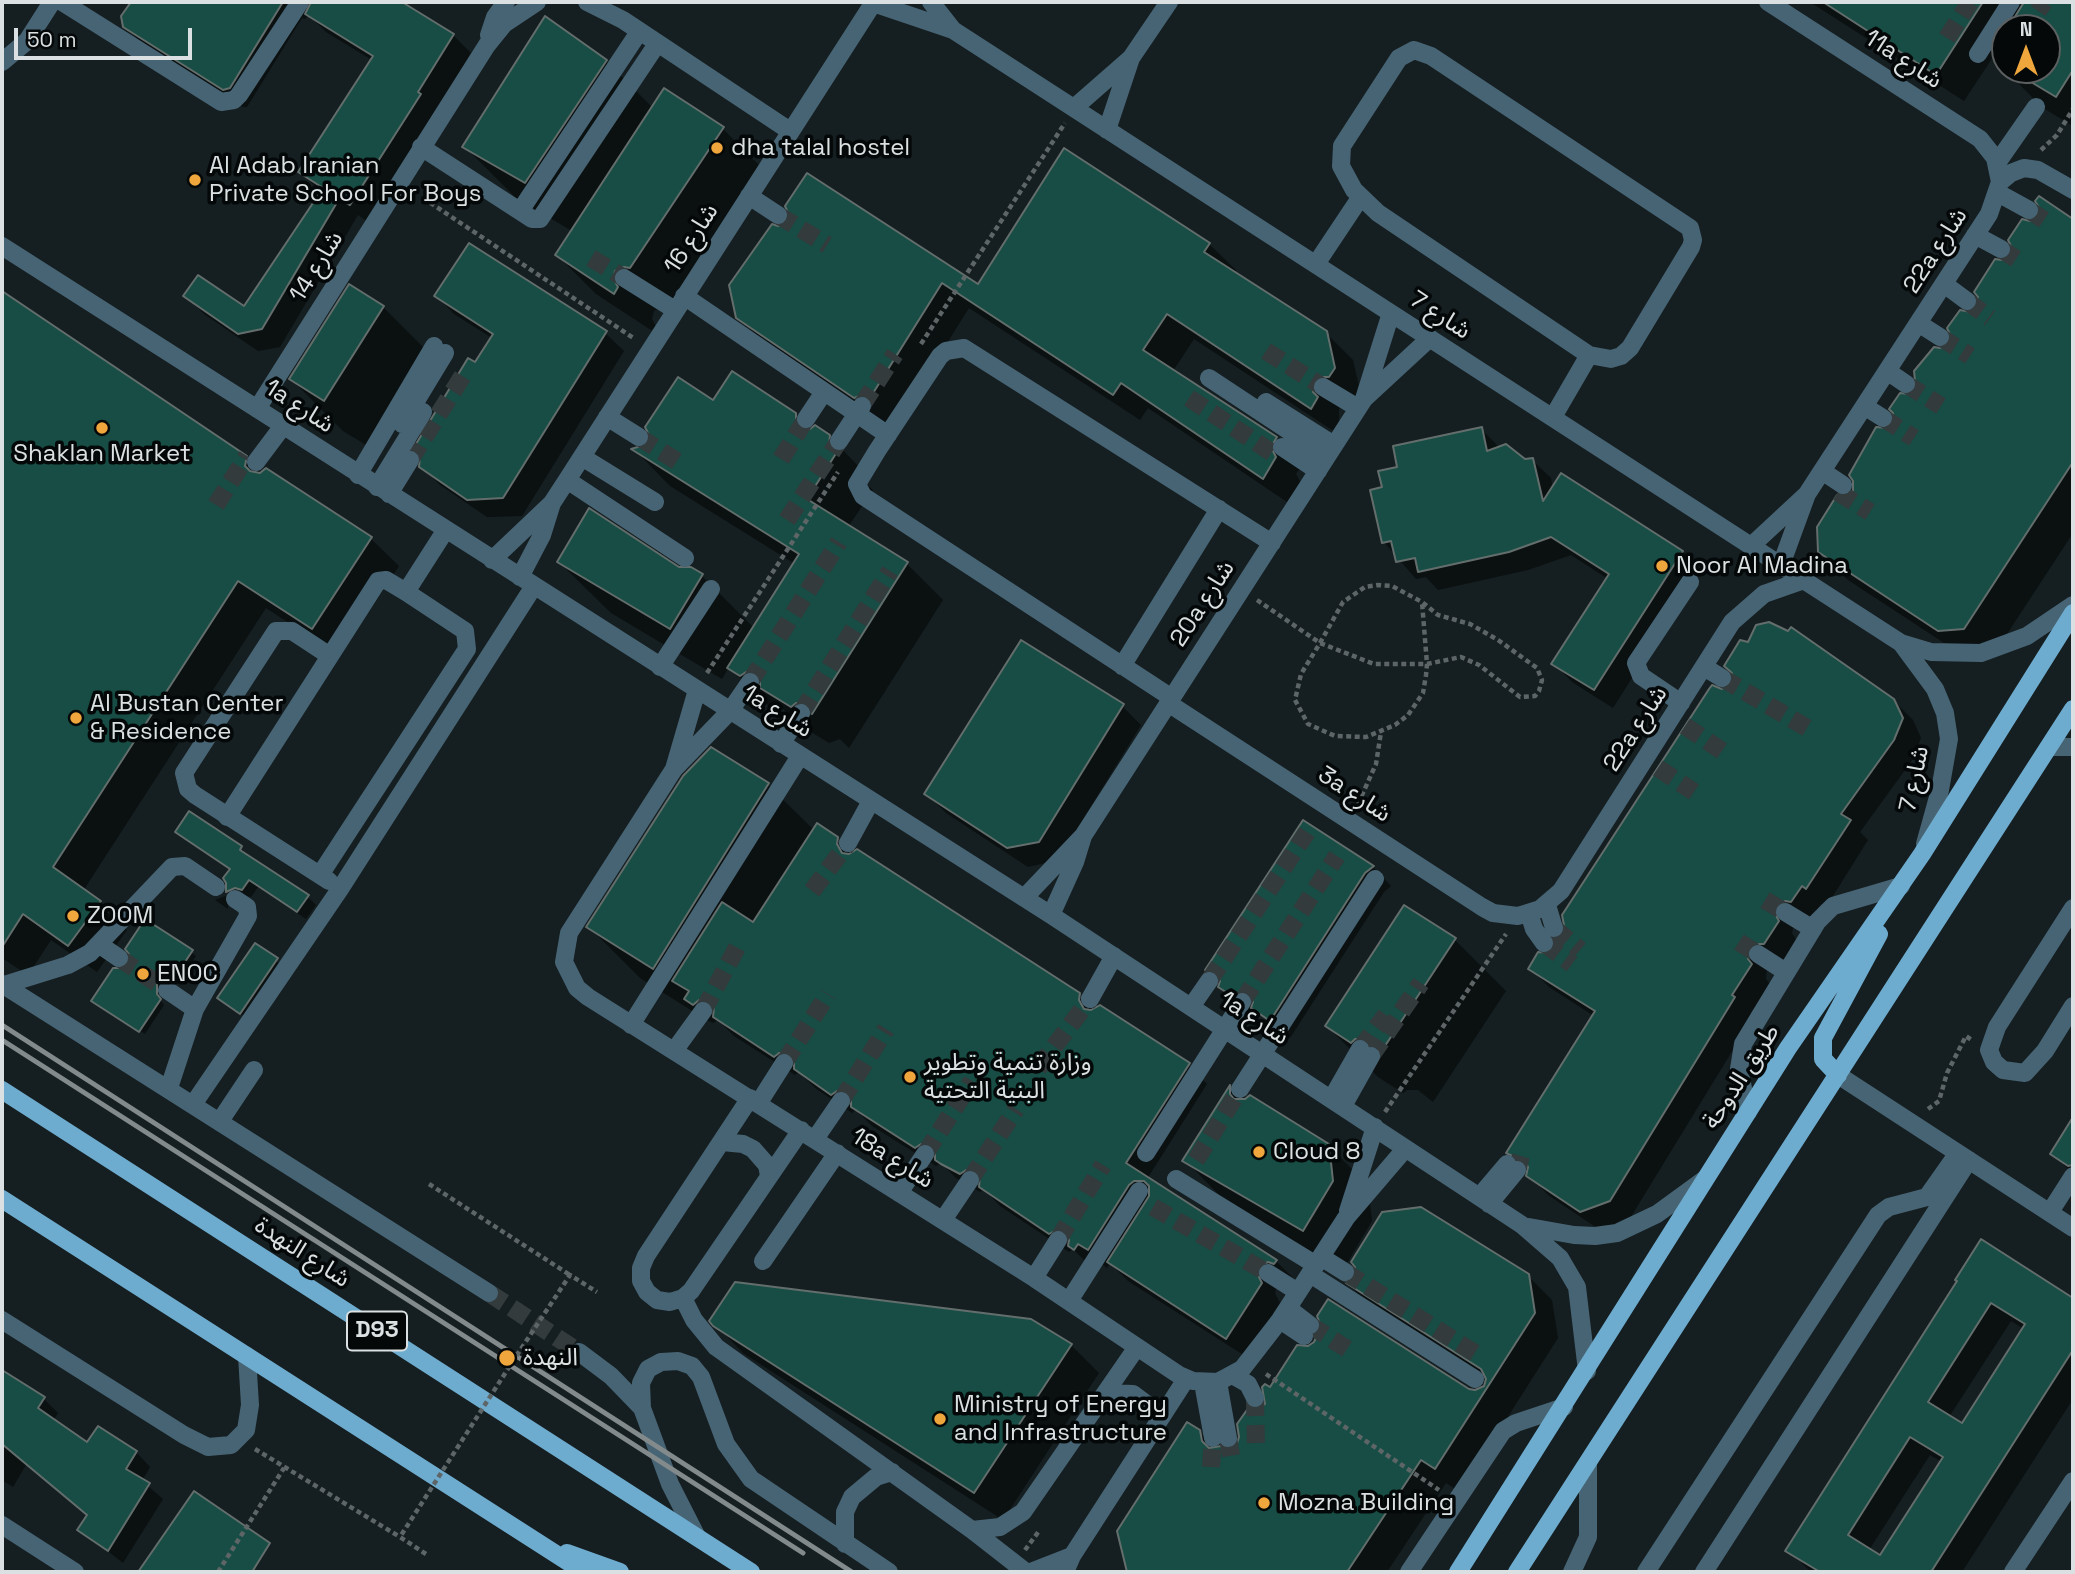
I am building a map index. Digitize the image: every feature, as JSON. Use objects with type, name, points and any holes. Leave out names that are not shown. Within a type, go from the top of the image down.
[{"type":"main road","name":"طريق الدوحة","points":[[1458,1572],[1748,1112],[1922,854],[2073,612]]},
{"type":"main road","points":[[1517,1572],[2073,709]]},
{"type":"main road","points":[[1838,1075],[1823,1059],[1823,1038],[1922,854]]},
{"type":"main road","name":"شارع النهدة","points":[[2,1090],[751,1572]]},
{"type":"main road","points":[[2,1199],[584,1572]]},
{"type":"main road","points":[[541,1544],[620,1572]]},
{"type":"street","points":[[2,62],[27,41],[52,2]]},
{"type":"street","points":[[62,2],[221,102],[234,100],[239,95],[300,2]]},
{"type":"street","name":"شارع 14","points":[[487,45],[495,17],[506,2]]},
{"type":"street","name":"شارع 14","points":[[252,459],[270,418],[421,147],[487,45],[504,24],[537,2]]},
{"type":"street","points":[[587,2],[623,20]]},
{"type":"street","points":[[606,2],[639,32],[790,131]]},
{"type":"street","name":"شارع 7","points":[[873,2],[953,30],[1901,643],[1931,652],[1980,653],[2027,636],[2073,605]]},
{"type":"street","name":"شارع 16","points":[[492,560],[552,503],[568,480],[873,2]]},
{"type":"street","name":"شارع 7","points":[[931,2],[953,30]]},
{"type":"street","points":[[1075,107],[1131,58],[1169,2]]},
{"type":"street","name":"11a شارع","points":[[1768,2],[1969,131],[1989,148],[1998,177]]},
{"type":"street","points":[[1978,54],[2011,2]]},
{"type":"street","points":[[520,212],[639,32]]},
{"type":"street","points":[[421,147],[532,219],[543,216],[657,44]]},
{"type":"street","points":[[1414,50],[1431,56],[1685,223],[1692,234],[1691,247],[1630,348],[1611,359],[1590,355],[1378,214],[1360,198],[1341,166],[1342,146],[1393,67],[1406,52],[1414,50]]},
{"type":"street","points":[[1107,130],[1131,58]]},
{"type":"street","name":"22a شارع","points":[[1751,546],[1807,494],[1944,285],[1975,235],[1998,177],[2036,107]]},
{"type":"street","points":[[2029,209],[1998,177],[2017,171],[2038,170],[2073,190]]},
{"type":"street","points":[[749,196],[778,215]]},
{"type":"street","points":[[1316,264],[1360,198]]},
{"type":"street","points":[[1975,235],[2001,249]]},
{"type":"street","name":"1a شارع","points":[[2,246],[440,528],[1051,915],[1522,1225],[1560,1258],[1577,1287],[1587,1371]]},
{"type":"street","points":[[624,278],[680,303],[824,392],[860,410],[888,435],[940,356],[946,351],[964,348],[1272,542]]},
{"type":"street","points":[[1944,285],[1967,301]]},
{"type":"street","name":"20a شارع","points":[[1024,898],[1083,836],[1361,403],[1391,313]]},
{"type":"street","points":[[1918,323],[1940,337]]},
{"type":"street","name":"20a شارع","points":[[1361,403],[1430,338]]},
{"type":"street","points":[[373,484],[444,354]]},
{"type":"street","points":[[1553,417],[1590,355]]},
{"type":"street","points":[[1887,371],[1906,384]]},
{"type":"street","points":[[1213,374],[1323,463]]},
{"type":"street","points":[[1323,387],[1361,403]]},
{"type":"street","points":[[806,419],[824,392]]},
{"type":"street","points":[[1864,406],[1883,418]]},
{"type":"street","points":[[839,441],[860,410]]},
{"type":"street","points":[[607,417],[639,437]]},
{"type":"street","name":"3a شارع","points":[[888,435],[859,479],[860,493],[1482,907],[1493,913],[1524,915]]},
{"type":"street","points":[[1280,452],[1323,463]]},
{"type":"street","points":[[582,457],[655,502]]},
{"type":"street","points":[[373,484],[410,460]]},
{"type":"street","points":[[1820,475],[1841,488]]},
{"type":"street","points":[[568,480],[685,558]]},
{"type":"street","name":"22a شارع","points":[[1781,565],[1807,494]]},
{"type":"street","name":"شارع 16","points":[[194,1103],[340,888],[527,582],[552,503]]},
{"type":"street","points":[[1122,666],[1219,509]]},
{"type":"street","points":[[401,589],[440,528]]},
{"type":"street","points":[[227,817],[378,581],[386,580],[429,606],[465,631],[467,649],[320,876]]},
{"type":"street","name":"22a شارع","points":[[1524,915],[1547,905],[1561,891],[1652,764],[1704,667],[1732,622],[1752,602],[1776,587],[1804,580]]},
{"type":"street","points":[[1680,716],[1641,676],[1636,663],[1690,582]]},
{"type":"street","points":[[660,667],[711,589]]},
{"type":"street","points":[[330,656],[292,631],[276,631],[184,773],[188,789],[227,817],[340,888]]},
{"type":"street","name":"شارع 7","points":[[1901,643],[1935,689],[1945,713],[1949,739],[1940,790],[1922,854]]},
{"type":"street","points":[[1704,667],[1722,678]]},
{"type":"street","name":"18a شارع","points":[[750,682],[730,711],[674,769],[569,933],[564,962],[577,988],[631,1025],[1034,1278],[1186,1378],[1218,1380]]},
{"type":"street","name":"18a شارع","points":[[674,769],[697,690]]},
{"type":"street","points":[[781,744],[801,713]]},
{"type":"street","points":[[2049,747],[2073,747]]},
{"type":"street","points":[[631,1025],[800,755]]},
{"type":"street","points":[[848,843],[871,801]]},
{"type":"street","name":"20a شارع","points":[[1051,915],[1075,862],[1083,836]]},
{"type":"street","points":[[3,985],[68,965],[100,944],[172,867],[185,866],[216,887]]},
{"type":"street","points":[[1240,1089],[1375,879]]},
{"type":"street","points":[[1748,1112],[1740,1069],[1741,1052],[1813,929],[1833,906],[1900,886]]},
{"type":"street","points":[[169,1088],[195,1009],[248,916],[247,907],[235,899]]},
{"type":"street","points":[[1547,905],[1554,928]]},
{"type":"street","points":[[2073,908],[1997,1027],[1989,1050],[1994,1062],[2003,1070],[2025,1073],[2035,1065],[2073,1006]]},
{"type":"street","points":[[1785,912],[1813,929]]},
{"type":"street","points":[[1524,915],[1544,943]]},
{"type":"street","points":[[100,944],[119,958]]},
{"type":"street","points":[[1758,954],[1786,972]]},
{"type":"street","points":[[1095,1002],[1118,959]]},
{"type":"street","points":[[1191,1007],[1209,981]]},
{"type":"street","points":[[3,985],[194,1103],[489,1293]]},
{"type":"street","points":[[167,990],[195,1009]]},
{"type":"street","points":[[1146,1153],[1241,1002]]},
{"type":"street","points":[[674,1051],[704,1011]]},
{"type":"street","points":[[1337,1102],[1365,1052]]},
{"type":"street","points":[[784,1063],[722,1142],[641,1268],[641,1281],[647,1292],[657,1300],[670,1302],[683,1298],[691,1291],[769,1176],[841,1101]]},
{"type":"street","points":[[220,1121],[254,1070]]},
{"type":"street","points":[[1838,1075],[2073,1228]]},
{"type":"street","points":[[1346,1217],[1375,1127]]},
{"type":"street","points":[[722,1142],[733,1141],[753,1149],[761,1156],[769,1176]]},
{"type":"street","points":[[1218,1380],[1248,1362],[1284,1314],[1346,1217],[1405,1149]]},
{"type":"street","points":[[899,1193],[925,1154]]},
{"type":"street","points":[[767,1264],[842,1156]]},
{"type":"street","points":[[1704,1572],[1929,1205],[1964,1157]]},
{"type":"street","points":[[1484,1200],[1512,1167]]},
{"type":"street","points":[[2050,1212],[2073,1176]]},
{"type":"street","name":"1a شارع","points":[[1522,1225],[1595,1237],[1617,1233],[1657,1214],[1706,1178]]},
{"type":"street","points":[[1176,1179],[1316,1266],[1475,1378]]},
{"type":"street","points":[[943,1220],[970,1181]]},
{"type":"street","points":[[1069,1301],[1139,1191]]},
{"type":"street","points":[[1646,1572],[1878,1215],[1889,1206],[1929,1205]]},
{"type":"street","points":[[1034,1278],[1058,1240]]},
{"type":"street","points":[[1316,1266],[1345,1272]]},
{"type":"street","points":[[1268,1273],[1298,1292]]},
{"type":"street","points":[[683,1298],[694,1320],[716,1347],[1028,1572],[1069,1564],[1186,1378]]},
{"type":"street","points":[[1284,1314],[1307,1331]]},
{"type":"street","points":[[2,1320],[195,1443],[220,1448],[240,1439],[250,1418],[247,1356]]},
{"type":"street","points":[[972,1530],[1000,1527],[1023,1512],[1108,1393],[1137,1347]]},
{"type":"street","points":[[579,1353],[611,1376],[642,1408]]},
{"type":"street","points":[[697,1537],[670,1484],[642,1408],[641,1383],[648,1369],[661,1362],[678,1361],[692,1366],[701,1377],[726,1444],[741,1468],[763,1488],[890,1572]]},
{"type":"street","points":[[1218,1380],[1248,1384],[1255,1398]]},
{"type":"street","points":[[1218,1380],[1220,1438]]},
{"type":"street","points":[[1108,1393],[1133,1394],[1153,1409],[1158,1421]]},
{"type":"street","points":[[1409,1572],[1503,1431],[1516,1423],[1564,1407]]},
{"type":"street","points":[[1572,1572],[1588,1537],[1588,1465]]},
{"type":"street","points":[[845,1544],[845,1512],[852,1497],[870,1481],[892,1472]]},
{"type":"street","points":[[2013,1572],[2073,1481]]},
{"type":"street","points":[[2,1525],[75,1572]]},
{"type":"path","points":[[2038,153],[2057,135],[2073,109]]},
{"type":"path","points":[[423,198],[651,349]]},
{"type":"path","points":[[1241,588],[1320,643],[1374,664],[1427,664],[1452,658],[1470,660],[1520,697],[1535,696],[1541,686],[1537,668],[1507,646],[1470,624],[1438,615],[1422,603],[1392,586],[1365,587],[1343,602],[1320,643],[1296,687],[1295,700],[1308,724],[1335,736],[1359,737],[1381,732],[1395,725],[1418,703],[1423,693],[1427,664],[1422,603]]},
{"type":"path","points":[[1348,820],[1365,793],[1376,764],[1381,732]]},
{"type":"path","points":[[1375,1127],[1524,915]]},
{"type":"path","points":[[1907,1120],[1938,1101],[1947,1073],[1966,1037],[1989,1050]]},
{"type":"path","points":[[429,1184],[597,1292]]},
{"type":"path","points":[[400,1537],[570,1275]]},
{"type":"path","points":[[1248,1362],[1456,1501]]},
{"type":"path","points":[[240,1439],[426,1554]]},
{"type":"path","points":[[218,1572],[284,1468]]},
{"type":"building","points":[[131,2],[283,2],[230,88],[223,90],[123,27],[121,16]]},
{"type":"building","points":[[311,2],[402,2],[454,34],[418,92],[421,94],[350,205],[339,199],[262,329],[238,334],[183,296],[198,275],[244,306],[323,188],[298,172],[373,56],[305,14]]},
{"type":"building","points":[[1823,2],[1983,2],[1936,75]]},
{"type":"building","points":[[2024,2],[2073,2],[2073,70],[2056,97],[2034,84],[2061,84],[2061,14],[2017,14]]},
{"type":"building","points":[[545,16],[607,60],[525,183],[462,147]]},
{"type":"building","points":[[664,88],[724,127],[630,268],[624,267],[615,271],[613,278],[618,287],[614,294],[555,255]]},
{"type":"building","points":[[1064,148],[1210,243],[1204,252],[1327,331],[1335,368],[1329,377],[1318,377],[1313,382],[1313,392],[1318,397],[1311,409],[1167,314],[1143,350],[1277,437],[1271,447],[1276,457],[1263,479],[1121,383],[1113,395],[942,283],[870,398],[862,395],[854,398],[736,318],[729,285],[772,224],[778,226],[787,222],[789,215],[785,206],[807,173],[978,284]]},
{"type":"building","points":[[2039,196],[2073,219],[2073,462],[1964,629],[1938,631],[1818,552],[1817,527],[1837,495],[1847,495],[1853,491],[1853,481],[1849,475],[1876,427],[1888,428],[1893,423],[1893,413],[1889,409],[1900,393],[1910,394],[1916,390],[1914,371],[1934,347],[1940,348],[1949,344],[1951,337],[1947,328],[1960,310],[1971,312],[1976,307],[1978,297],[1974,292],[1995,259],[2002,260],[2011,255],[2012,248],[2008,240],[2022,219],[2030,221],[2039,216],[2040,209],[2035,201]]},
{"type":"building","points":[[469,243],[607,331],[503,498],[467,500],[419,467],[420,455],[413,449],[468,358],[475,362],[493,334],[434,296]]},
{"type":"building","points":[[349,284],[384,306],[324,401],[289,379]]},
{"type":"building","name":"Al Bustan Center & Residence","points":[[2,291],[247,456],[245,466],[250,471],[260,473],[266,468],[372,537],[312,629],[238,581],[53,867],[101,901],[68,946],[23,914],[2,947]]},
{"type":"building","points":[[732,371],[796,413],[796,423],[800,429],[810,429],[815,425],[830,435],[829,445],[837,452],[807,499],[908,562],[812,714],[807,703],[796,703],[791,707],[760,688],[760,678],[756,672],[746,672],[740,676],[727,668],[799,554],[631,449],[648,444],[650,437],[645,427],[678,377],[713,400]]},
{"type":"building","points":[[1482,427],[1487,451],[1506,444],[1525,459],[1533,458],[1543,501],[1561,473],[1683,551],[1594,690],[1551,664],[1609,574],[1551,537],[1509,552],[1418,572],[1415,558],[1396,562],[1391,541],[1382,543],[1370,490],[1382,487],[1378,471],[1397,467],[1393,446]]},
{"type":"building","points":[[589,508],[679,567],[691,567],[703,574],[670,629],[557,562]]},
{"type":"building","points":[[1769,622],[1788,631],[1791,627],[1894,699],[1903,718],[1894,740],[1841,814],[1851,820],[1806,889],[1802,886],[1791,902],[1785,901],[1776,906],[1774,912],[1779,921],[1764,944],[1753,944],[1748,948],[1748,959],[1752,964],[1732,995],[1735,997],[1610,1201],[1580,1212],[1526,1176],[1528,1167],[1525,1162],[1506,1153],[1595,1011],[1528,969],[1538,952],[1550,953],[1555,947],[1554,939],[1563,935],[1565,930],[1562,915],[1709,689],[1712,685],[1722,689],[1731,684],[1732,673],[1724,666],[1740,640],[1748,642],[1756,625]]},
{"type":"building","points":[[1021,640],[1124,704],[1039,842],[1007,848],[924,794]]},
{"type":"building","points":[[711,747],[769,783],[653,969],[586,927],[683,776]]},
{"type":"building","points":[[189,811],[242,846],[240,850],[309,895],[297,912],[249,880],[242,890],[235,888],[226,892],[223,878],[230,869],[175,832]]},
{"type":"building","points":[[1303,820],[1374,866],[1365,873],[1270,1021],[1251,1008],[1253,1002],[1249,993],[1242,991],[1232,996],[1218,987],[1220,981],[1216,972],[1205,970]]},
{"type":"building","points":[[817,823],[838,837],[837,844],[842,853],[849,854],[857,849],[1080,993],[1079,1000],[1084,1009],[1091,1010],[1100,1005],[1190,1063],[1126,1163],[1277,1260],[1274,1264],[1268,1262],[1259,1266],[1257,1273],[1262,1283],[1226,1339],[1107,1262],[1149,1196],[1149,1186],[1144,1181],[1134,1181],[1129,1185],[1088,1250],[1078,1244],[1074,1250],[1068,1246],[1069,1240],[1065,1231],[1058,1229],[1049,1234],[979,1187],[980,1176],[976,1170],[966,1170],[960,1174],[941,1164],[935,1160],[935,1150],[931,1144],[921,1144],[915,1148],[851,1107],[851,1097],[847,1091],[837,1091],[831,1095],[794,1069],[794,1058],[789,1053],[779,1053],[774,1057],[713,1017],[714,1007],[709,1001],[699,1000],[693,1005],[684,999],[689,991],[672,981],[722,902],[753,922]]},
{"type":"building","points":[[1404,905],[1456,938],[1381,1052],[1365,1039],[1355,1039],[1351,1043],[1325,1026]]},
{"type":"building","name":"ENOC","points":[[145,919],[193,950],[173,980],[163,980],[157,984],[157,994],[161,999],[139,1032],[91,1001],[113,968],[123,968],[129,964],[129,954],[125,949]]},
{"type":"building","points":[[255,943],[278,958],[240,1014],[217,998]]},
{"type":"building","name":"Cloud 8","points":[[1230,1085],[1230,1094],[1234,1099],[1245,1099],[1250,1095],[1329,1144],[1333,1181],[1303,1231],[1182,1161]]},
{"type":"building","points":[[2073,1117],[2073,1165],[2068,1166],[2050,1154]]},
{"type":"building","points":[[1421,1207],[1529,1274],[1535,1313],[1435,1469],[1421,1460],[1347,1572],[1127,1572],[1117,1531],[1187,1422],[1200,1430],[1202,1441],[1209,1448],[1221,1446],[1229,1449],[1236,1446],[1239,1437],[1237,1424],[1249,1407],[1259,1408],[1265,1404],[1262,1387],[1265,1384],[1270,1387],[1297,1345],[1308,1346],[1314,1342],[1321,1326],[1317,1316],[1328,1299],[1469,1389],[1475,1390],[1484,1386],[1486,1379],[1481,1369],[1346,1283],[1355,1277],[1355,1267],[1351,1262],[1382,1212]]},
{"type":"building","points":[[1981,1239],[2073,1298],[2073,1350],[1931,1572],[1820,1572],[1785,1551],[1957,1281],[1955,1280]],"holes":[[[1991,1303],[2025,1324],[1962,1423],[1928,1402]],[[1910,1437],[1943,1457],[1880,1555],[1848,1535]]]},
{"type":"building","name":"Ministry of Energy and Infrastructure","points":[[735,1282],[1031,1319],[1072,1344],[974,1493],[713,1326],[709,1321]]},
{"type":"building","points":[[2,1370],[45,1397],[38,1408],[87,1442],[98,1426],[137,1451],[126,1469],[150,1483],[108,1551],[77,1530],[87,1515],[2,1444]]},
{"type":"building","points":[[194,1491],[270,1543],[252,1572],[138,1572]]},
{"type":"tunnel","points":[[1947,38],[1970,2]]},
{"type":"tunnel","points":[[2038,11],[2044,2]]},
{"type":"tunnel","points":[[2029,210],[2047,222]]},
{"type":"tunnel","points":[[778,215],[827,245]]},
{"type":"tunnel","points":[[2001,249],[2022,263]]},
{"type":"tunnel","points":[[591,258],[624,278]]},
{"type":"tunnel","points":[[1967,301],[1990,318]]},
{"type":"tunnel","points":[[1940,337],[1970,356]]},
{"type":"tunnel","points":[[1266,351],[1323,387]]},
{"type":"tunnel","points":[[862,405],[895,354]]},
{"type":"tunnel","points":[[410,460],[467,369]]},
{"type":"tunnel","points":[[1906,384],[1941,406]]},
{"type":"tunnel","points":[[1189,398],[1277,456]]},
{"type":"tunnel","points":[[1883,418],[1914,438]]},
{"type":"tunnel","points":[[781,459],[806,419]]},
{"type":"tunnel","points":[[639,437],[678,462]]},
{"type":"tunnel","points":[[787,520],[839,441]]},
{"type":"tunnel","points":[[216,505],[247,456]]},
{"type":"tunnel","points":[[1838,492],[1870,512]]},
{"type":"tunnel","points":[[750,682],[839,542]]},
{"type":"tunnel","points":[[801,713],[890,571]]},
{"type":"tunnel","points":[[1722,678],[1807,728]]},
{"type":"tunnel","points":[[1685,726],[1722,751]]},
{"type":"tunnel","points":[[1658,768],[1694,792]]},
{"type":"tunnel","points":[[1209,981],[1307,832]]},
{"type":"tunnel","points":[[812,891],[848,843]]},
{"type":"tunnel","points":[[1242,1002],[1337,856]]},
{"type":"tunnel","points":[[1765,900],[1785,912]]},
{"type":"tunnel","points":[[1554,928],[1580,950]]},
{"type":"tunnel","points":[[703,1011],[741,940]]},
{"type":"tunnel","points":[[1739,942],[1758,954]]},
{"type":"tunnel","points":[[1544,943],[1572,964]]},
{"type":"tunnel","points":[[119,958],[167,990]]},
{"type":"tunnel","points":[[1371,1056],[1421,983]]},
{"type":"tunnel","points":[[784,1063],[828,994]]},
{"type":"tunnel","points":[[1038,1068],[1090,999]]},
{"type":"tunnel","points":[[1360,1049],[1386,1015]]},
{"type":"tunnel","points":[[841,1101],[886,1029]]},
{"type":"tunnel","points":[[925,1154],[972,1081]]},
{"type":"tunnel","points":[[1196,1160],[1240,1089]]},
{"type":"tunnel","points":[[970,1180],[1016,1109]]},
{"type":"tunnel","points":[[1517,1170],[1521,1156]]},
{"type":"tunnel","points":[[1058,1240],[1103,1165]]},
{"type":"tunnel","points":[[1153,1207],[1268,1273]]},
{"type":"tunnel","points":[[1345,1272],[1481,1357]]},
{"type":"tunnel","points":[[489,1293],[579,1352]]},
{"type":"tunnel","points":[[1310,1325],[1347,1349]]},
{"type":"tunnel","points":[[1255,1398],[1256,1451]]},
{"type":"tunnel","points":[[1211,1467],[1213,1438]]},
{"type":"tunnel","points":[[1228,1438],[1232,1461]]},
{"type":"railway","points":[[2,1025],[852,1572]]},
{"type":"railway","points":[[2,1040],[803,1553]]},
{"type":"place","name":"dha talal hostel","points":[[717,148]]},
{"type":"place","name":"Al Adab Iranian Private School For Boys","points":[[195,180]]},
{"type":"place","name":"Shaklan Market","points":[[102,428]]},
{"type":"place","name":"Noor Al Madina","points":[[1662,566]]},
{"type":"place","name":"Al Bustan Center & Residence","points":[[76,718]]},
{"type":"place","name":"ZOOM","points":[[73,916]]},
{"type":"place","name":"ENOC","points":[[143,974]]},
{"type":"place","name":"وزارة تنمية وتطوير البنية التحتية","points":[[910,1077]]},
{"type":"place","name":"Cloud 8","points":[[1259,1152]]},
{"type":"place","name":"النهدة","points":[[507,1358]]},
{"type":"place","name":"Ministry of Energy and Infrastructure","points":[[940,1419]]},
{"type":"place","name":"Mozna Building","points":[[1264,1503]]}]
